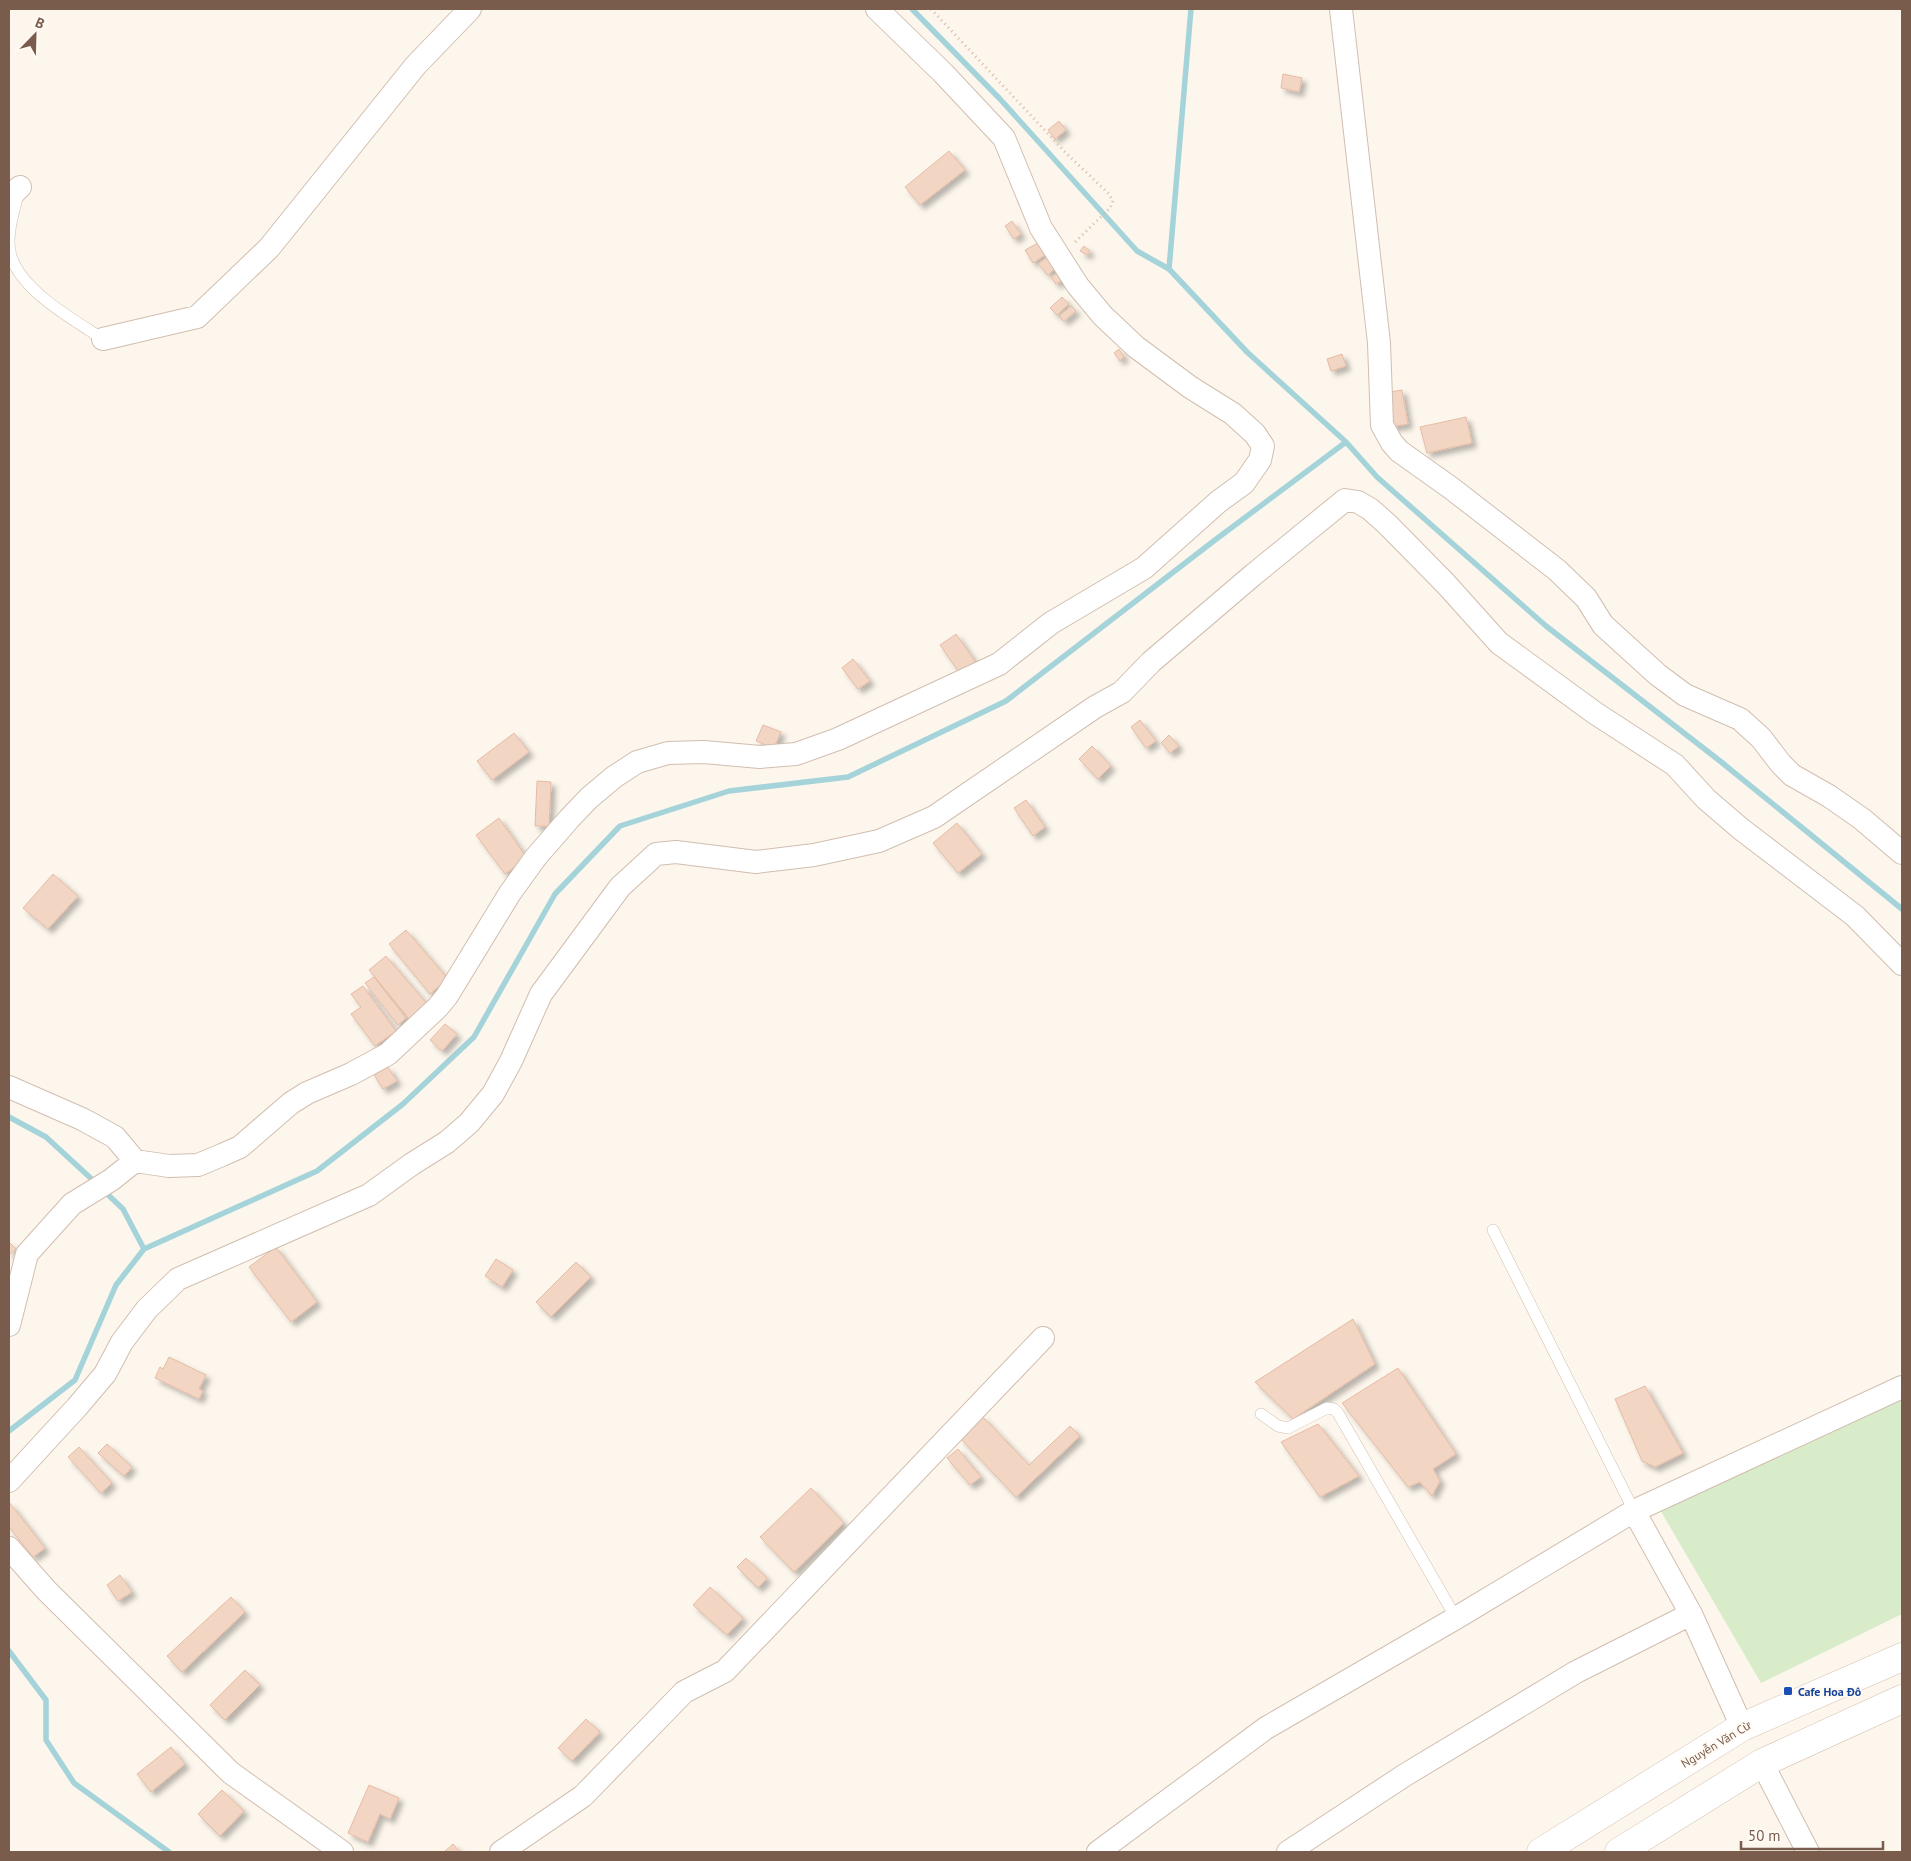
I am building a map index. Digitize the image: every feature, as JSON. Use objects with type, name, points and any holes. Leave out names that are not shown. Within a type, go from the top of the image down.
[{"type":"main road","name":"Nguyễn Văn Cừ","points":[[1542,1852],[1742,1727],[1902,1657]]},
{"type":"main road","points":[[1619,1852],[1762,1763],[1902,1699]]},
{"type":"main road","points":[[1742,1727],[1762,1763]]},
{"type":"street","points":[[104,339],[197,317],[269,248],[416,65],[470,9]]},
{"type":"street","points":[[9,1087],[82,1119],[115,1137],[135,1160],[169,1166],[198,1165],[240,1147],[291,1103],[307,1093],[351,1074],[388,1054],[438,1007],[447,996],[510,894],[536,857],[589,798],[637,762],[668,753],[704,752],[760,757],[796,754],[838,739],[890,713],[999,664],[1051,623],[1144,568],[1218,502],[1244,483],[1260,460],[1263,446],[1255,434],[1234,414],[1190,387],[1136,348],[1103,316],[1078,286],[1041,228],[1004,138],[943,73],[877,9]]},
{"type":"street","points":[[1341,9],[1379,343],[1382,426],[1387,436],[1399,451],[1451,488],[1557,570],[1586,598],[1603,625],[1658,675],[1685,695],[1740,719],[1762,738],[1781,764],[1792,775],[1829,796],[1862,819],[1902,853]]},
{"type":"street","points":[[9,1482],[105,1374],[122,1342],[147,1309],[178,1279],[369,1195],[447,1142],[469,1123],[493,1094],[511,1061],[541,994],[620,886],[656,854],[676,852],[756,862],[814,855],[879,841],[934,817],[1095,707],[1122,692],[1158,656],[1345,500],[1358,502],[1370,509],[1387,524],[1446,584],[1499,643],[1595,713],[1675,765],[1706,799],[1741,829],[1855,916],[1902,964]]},
{"type":"street","points":[[9,1325],[27,1254],[72,1204],[111,1180],[135,1160]]},
{"type":"street","points":[[501,1852],[583,1796],[684,1692],[725,1672],[1043,1338]]},
{"type":"street","points":[[1098,1852],[1266,1728],[1456,1618],[1634,1511],[1902,1387]]},
{"type":"street","points":[[1634,1511],[1691,1614],[1742,1727]]},
{"type":"street","points":[[9,1548],[46,1590],[231,1773],[342,1852]]},
{"type":"street","points":[[1288,1852],[1405,1775],[1568,1676],[1691,1614]]},
{"type":"street","points":[[1762,1763],[1808,1852]]},
{"type":"lane","points":[[14,192],[9,234],[12,259],[28,284],[58,309],[104,339]]},
{"type":"lane","points":[[1493,1230],[1634,1511]]},
{"type":"lane","points":[[1262,1414],[1282,1428],[1288,1428],[1327,1408],[1334,1409],[1338,1413],[1456,1618]]},
{"type":"path","points":[[931,9],[1068,155],[1109,194],[1113,201],[1110,208],[1093,226],[1060,257]]},
{"type":"green space","points":[[1902,1397],[1902,1614],[1761,1683],[1659,1508]]},
{"type":"building","points":[[1283,74],[1302,78],[1299,92],[1281,88]]},
{"type":"building","points":[[1059,121],[1066,130],[1055,139],[1048,130]]},
{"type":"building","points":[[949,151],[965,170],[920,205],[905,187]]},
{"type":"building","points":[[1012,221],[1021,234],[1014,239],[1005,226]]},
{"type":"building","points":[[1038,243],[1045,255],[1033,263],[1025,250]]},
{"type":"building","points":[[1084,246],[1090,251],[1087,255],[1080,251]]},
{"type":"building","points":[[1050,255],[1059,265],[1048,275],[1038,264]]},
{"type":"building","points":[[1068,266],[1073,273],[1056,284],[1051,277]]},
{"type":"building","points":[[1062,297],[1069,304],[1057,315],[1050,308]]},
{"type":"building","points":[[1071,306],[1076,311],[1064,321],[1059,316]]},
{"type":"building","points":[[1119,349],[1124,357],[1120,361],[1114,353]]},
{"type":"building","points":[[1342,354],[1346,366],[1331,371],[1327,359]]},
{"type":"building","points":[[1402,390],[1408,424],[1390,427],[1384,393]]},
{"type":"building","points":[[1466,417],[1472,443],[1427,453],[1420,427]]},
{"type":"building","points":[[956,634],[979,667],[963,678],[940,645]]},
{"type":"building","points":[[853,659],[870,681],[858,689],[842,668]]},
{"type":"building","points":[[1140,720],[1156,741],[1146,748],[1131,727]]},
{"type":"building","points":[[763,725],[781,732],[774,748],[756,741]]},
{"type":"building","points":[[514,733],[529,752],[492,780],[477,761]]},
{"type":"building","points":[[1169,735],[1179,746],[1170,753],[1161,743]]},
{"type":"building","points":[[1092,746],[1111,766],[1098,779],[1079,759]]},
{"type":"building","points":[[537,781],[551,782],[549,826],[535,826]]},
{"type":"building","points":[[1026,800],[1045,827],[1033,836],[1014,808]]},
{"type":"building","points":[[499,818],[527,858],[505,874],[476,835]]},
{"type":"building","points":[[957,823],[982,854],[958,873],[933,843]]},
{"type":"building","points":[[53,874],[78,896],[48,929],[23,908]]},
{"type":"building","points":[[406,930],[448,979],[430,994],[389,944]]},
{"type":"building","points":[[386,956],[428,1005],[410,1020],[369,970]]},
{"type":"building","points":[[374,977],[406,1018],[398,1025],[365,983]]},
{"type":"building","points":[[363,986],[396,1031],[375,1046],[351,1014],[361,1007],[351,994]]},
{"type":"building","points":[[445,1024],[457,1034],[442,1051],[430,1040]]},
{"type":"building","points":[[388,1067],[397,1081],[383,1089],[374,1075]]},
{"type":"building","points":[[9,1242],[16,1249],[9,1255]]},
{"type":"building","points":[[276,1247],[317,1302],[291,1322],[249,1267]]},
{"type":"building","points":[[496,1259],[513,1270],[502,1287],[485,1276]]},
{"type":"building","points":[[576,1262],[591,1277],[551,1317],[536,1302]]},
{"type":"building","points":[[1353,1319],[1375,1364],[1293,1419],[1255,1382]]},
{"type":"building","points":[[169,1357],[206,1375],[199,1389],[203,1391],[199,1399],[155,1378],[160,1367],[163,1369]]},
{"type":"building","points":[[1398,1368],[1456,1454],[1433,1469],[1440,1481],[1432,1496],[1420,1482],[1408,1487],[1342,1403]]},
{"type":"building","points":[[1645,1386],[1683,1453],[1655,1467],[1642,1461],[1615,1399]]},
{"type":"building","points":[[982,1416],[1029,1465],[1070,1426],[1080,1436],[1016,1497],[960,1438]]},
{"type":"building","points":[[1318,1424],[1359,1476],[1320,1497],[1281,1442]]},
{"type":"building","points":[[107,1444],[132,1467],[124,1476],[98,1453]]},
{"type":"building","points":[[79,1447],[112,1483],[101,1493],[68,1457]]},
{"type":"building","points":[[958,1449],[981,1477],[970,1485],[947,1458]]},
{"type":"building","points":[[811,1488],[844,1523],[794,1572],[760,1537]]},
{"type":"building","points":[[9,1502],[45,1548],[33,1557],[9,1527]]},
{"type":"building","points":[[746,1558],[767,1578],[758,1588],[737,1567]]},
{"type":"building","points":[[120,1575],[132,1592],[118,1601],[107,1585]]},
{"type":"building","points":[[710,1587],[743,1618],[727,1635],[693,1605]]},
{"type":"building","points":[[231,1597],[245,1612],[182,1672],[167,1656]]},
{"type":"building","points":[[245,1670],[260,1685],[225,1720],[210,1705]]},
{"type":"building","points":[[586,1719],[600,1732],[572,1761],[558,1748]]},
{"type":"building","points":[[171,1747],[185,1764],[151,1792],[137,1774]]},
{"type":"building","points":[[369,1785],[399,1798],[390,1819],[380,1814],[368,1842],[348,1833]]},
{"type":"building","points":[[222,1790],[244,1811],[220,1836],[198,1814]]},
{"type":"building","points":[[453,1844],[460,1852],[444,1852]]},
{"type":"waterway","points":[[9,1431],[75,1380],[116,1285],[144,1249],[317,1171],[403,1104],[474,1037],[555,894],[620,826],[729,791],[848,777],[1006,701],[1346,442],[1247,352],[1169,269],[1137,251],[1000,99],[912,9]]},
{"type":"waterway","points":[[1169,269],[1191,9]]},
{"type":"waterway","points":[[1346,442],[1377,477],[1546,626],[1720,761],[1902,909]]},
{"type":"waterway","points":[[9,1117],[46,1137],[96,1183]]},
{"type":"waterway","points":[[103,1190],[123,1209],[144,1249]]},
{"type":"waterway","points":[[9,1651],[46,1700],[46,1740],[74,1783],[169,1852]]},
{"type":"place","name":"Cafe Hoa Đô","points":[[1788,1691]]}]
